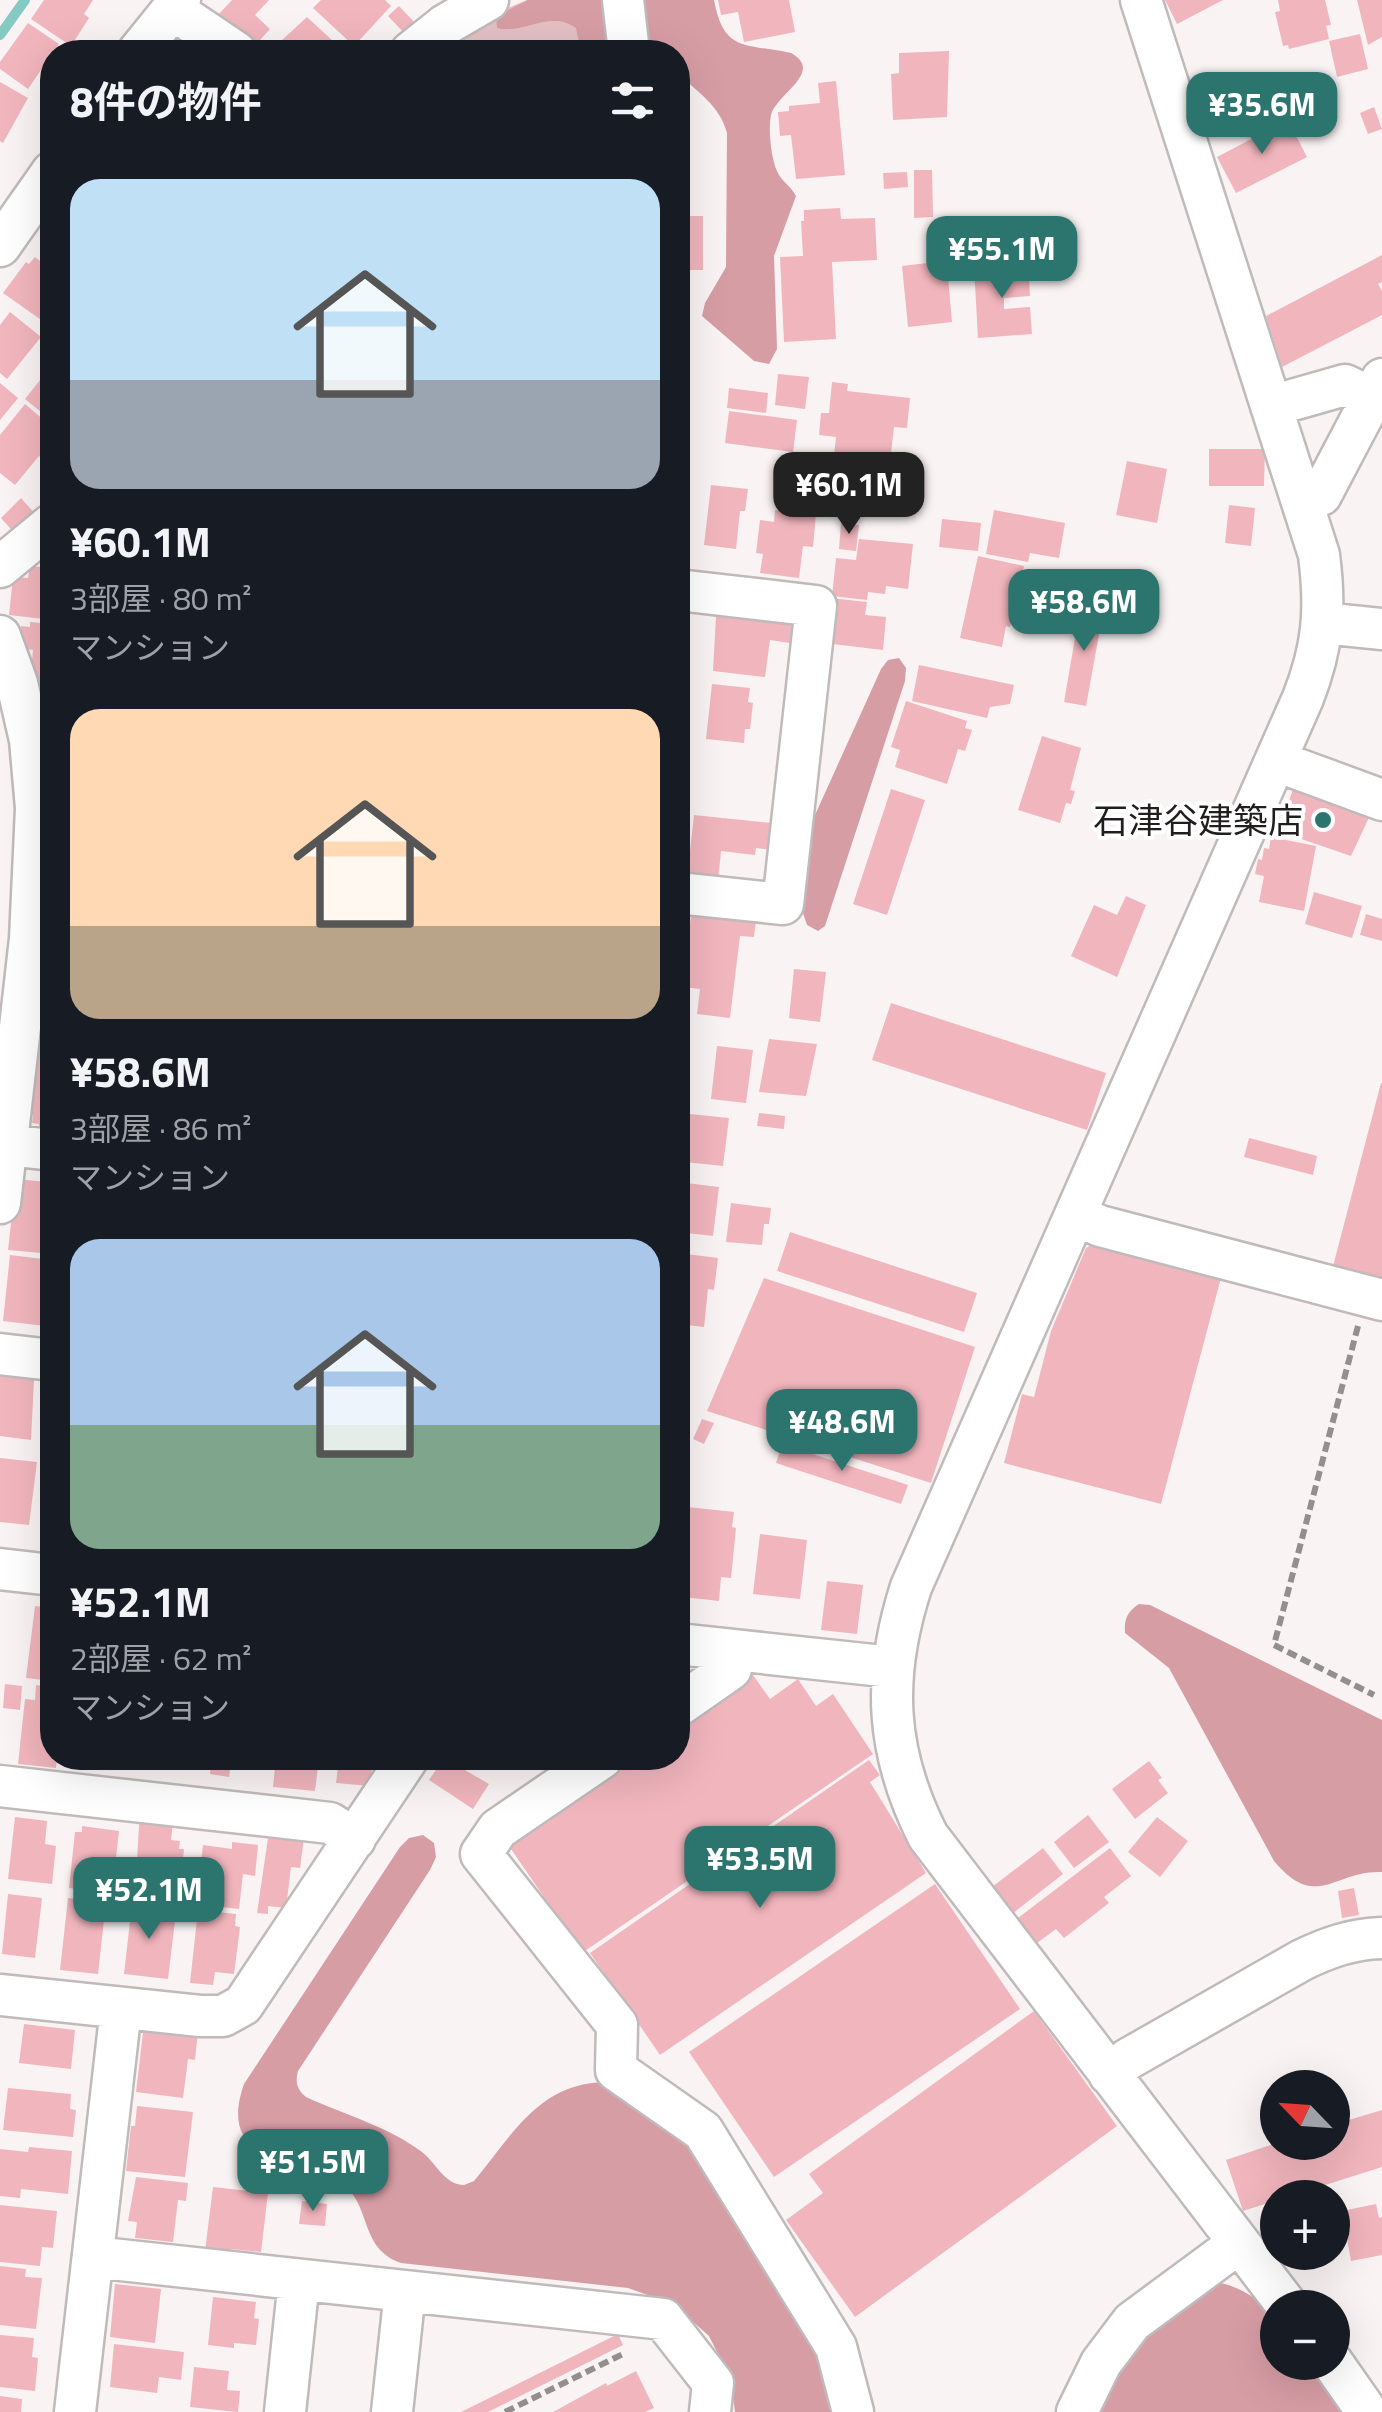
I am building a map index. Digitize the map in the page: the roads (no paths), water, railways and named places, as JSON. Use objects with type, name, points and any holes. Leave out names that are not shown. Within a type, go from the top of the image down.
[{"type":"street","points":[[426,40],[488,0]]},
{"type":"street","points":[[623,0],[628,40]]},
{"type":"street","points":[[1141,0],[1319,555],[1323,623],[1316,664],[1276,761],[911,1588],[898,1626],[892,1667],[894,1737],[901,1772],[928,1836],[1275,2290]]},
{"type":"street","points":[[148,40],[176,4],[221,40]]},
{"type":"street","points":[[0,246],[40,189]]},
{"type":"street","points":[[1271,406],[1345,384],[1377,389],[1321,496],[1302,501]]},
{"type":"street","points":[[0,567],[40,534]]},
{"type":"street","points":[[690,591],[816,606],[783,904],[690,894]]},
{"type":"street","points":[[1323,623],[1382,629]]},
{"type":"street","points":[[0,636],[40,736]]},
{"type":"street","points":[[40,752],[36,808],[40,914]]},
{"type":"street","points":[[1276,761],[1382,800]]},
{"type":"street","points":[[0,1203],[3,1144],[40,945]]},
{"type":"street","points":[[3,1144],[40,1149]]},
{"type":"street","points":[[1075,1215],[1100,1226],[1374,1298]]},
{"type":"street","points":[[0,1354],[40,1359]]},
{"type":"street","points":[[0,1570],[40,1574]]},
{"type":"street","points":[[690,1645],[892,1667]]},
{"type":"street","points":[[690,1698],[731,1669],[733,1650]]},
{"type":"street","points":[[0,1995],[223,2016],[243,2005],[400,1770]]},
{"type":"street","points":[[584,1770],[498,1829],[482,1854],[617,2024],[616,2070],[702,2131],[836,2347],[852,2412]]},
{"type":"street","points":[[0,1786],[330,1822],[355,1839]]},
{"type":"street","points":[[1109,2074],[1128,2058],[1330,1946],[1382,1938]]},
{"type":"street","points":[[75,2412],[121,2008]]},
{"type":"street","points":[[1077,2412],[1101,2363],[1132,2322],[1239,2243]]},
{"type":"street","points":[[92,2257],[663,2320],[714,2383],[710,2412]]},
{"type":"street","points":[[284,2412],[299,2280]]},
{"type":"street","points":[[392,2412],[406,2291]]},
{"type":"street","points":[[1344,2380],[1366,2412]]},
{"type":"waterway","points":[[0,35],[25,0]]},
{"type":"place","name":"石津谷建築店","points":[[1323,820]]}]
